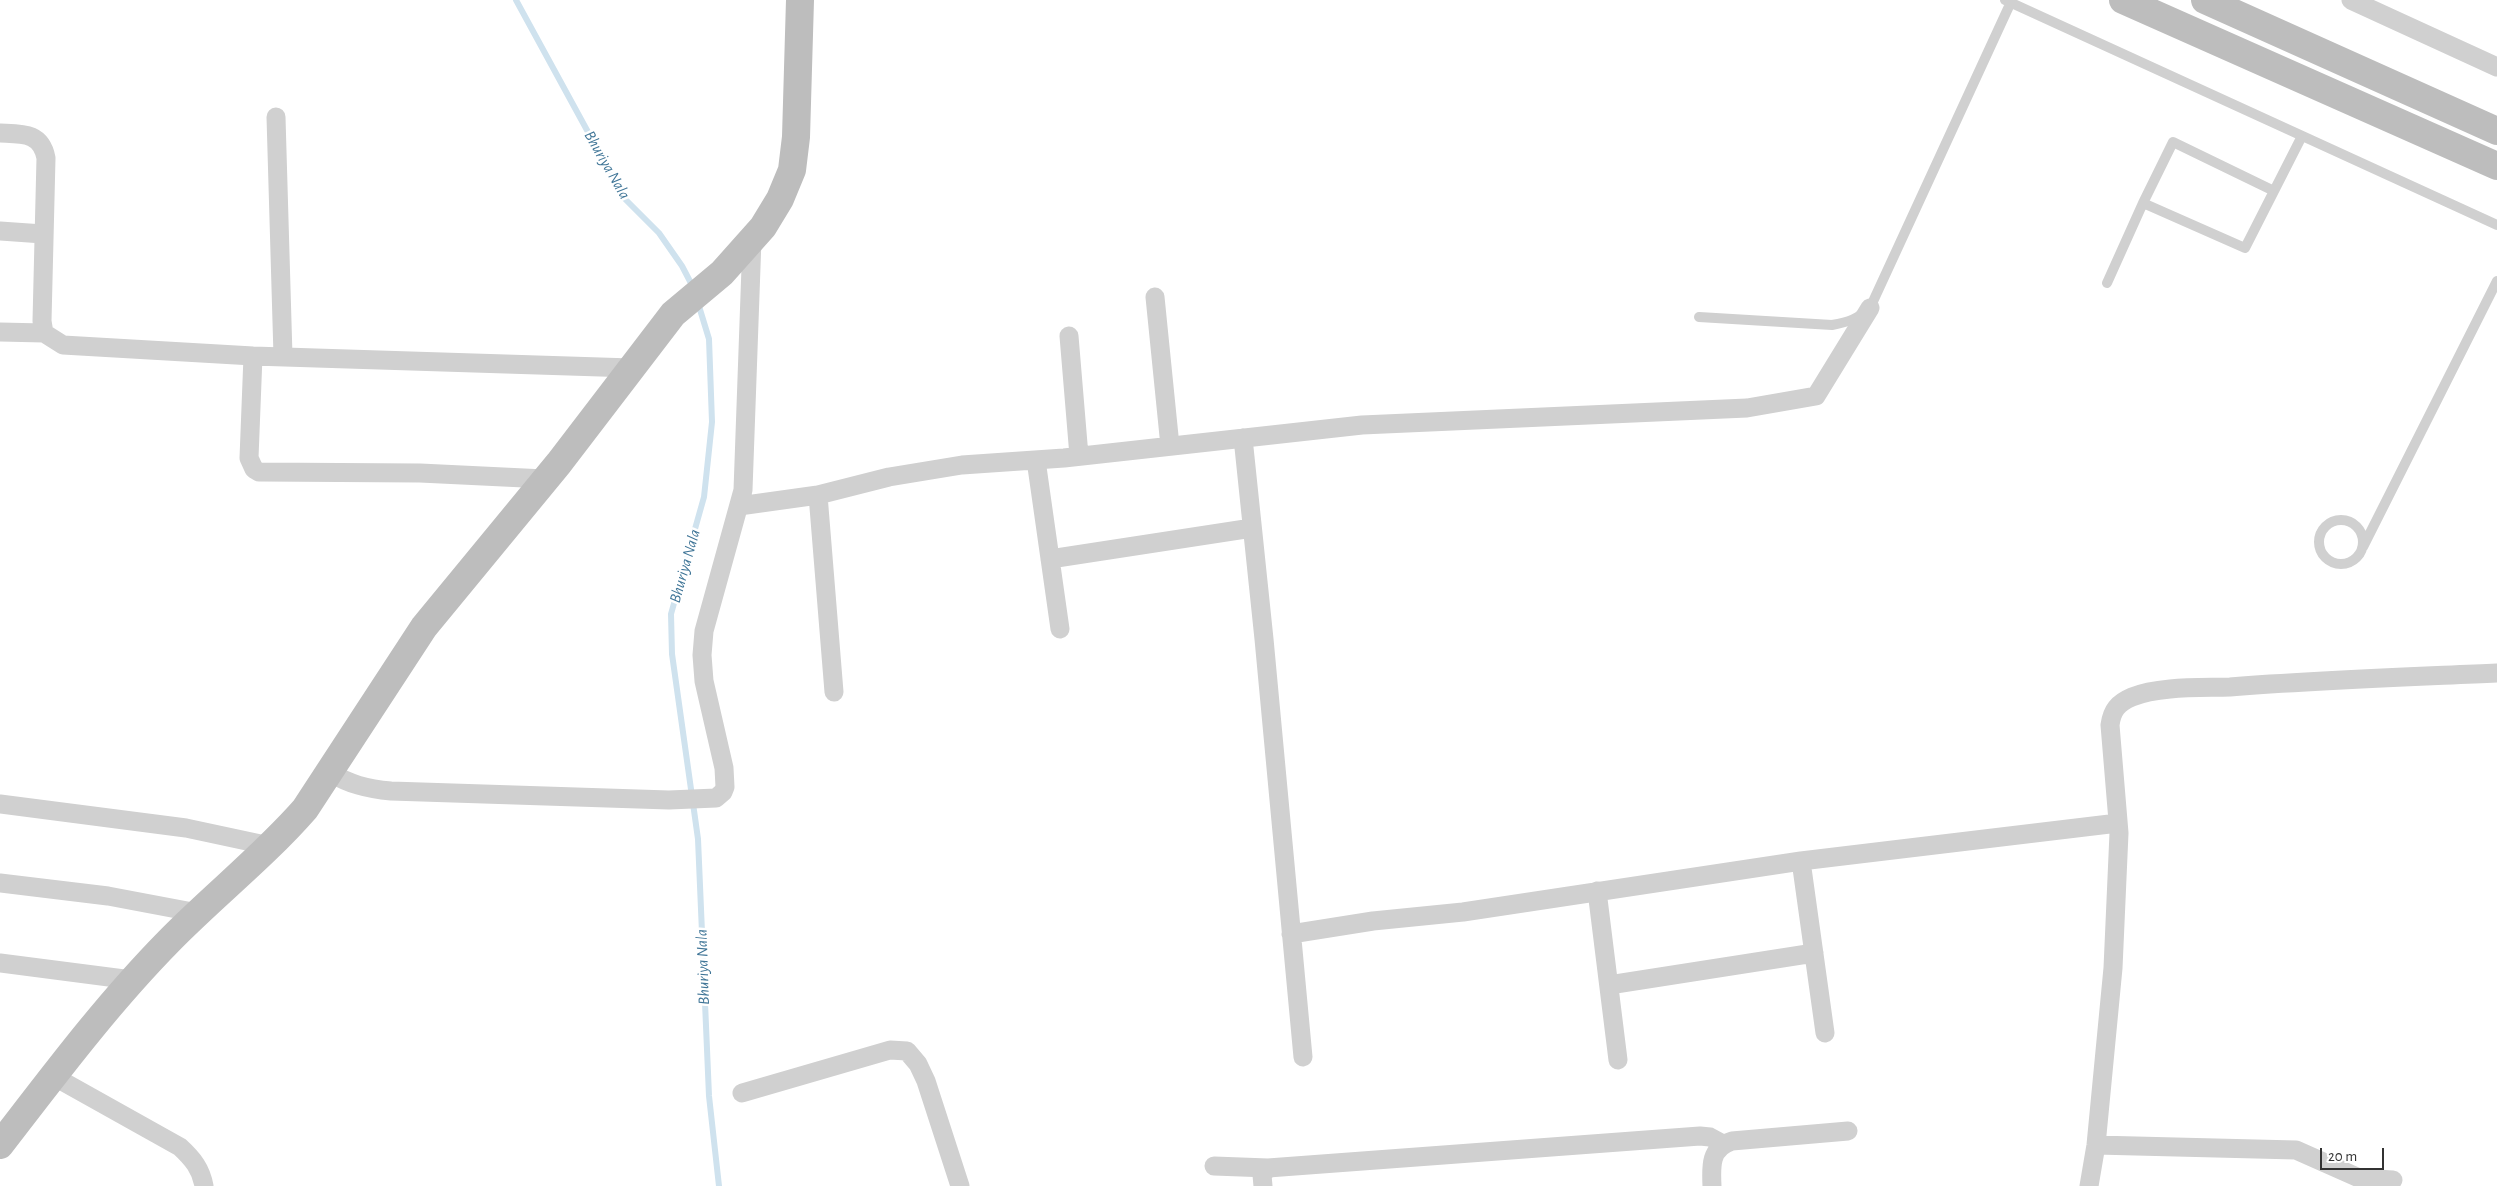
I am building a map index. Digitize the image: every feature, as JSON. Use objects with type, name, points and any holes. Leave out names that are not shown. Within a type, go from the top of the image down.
[{"type":"street","points":[[0,1145],[53,1076],[132,980],[198,913],[270,846],[304,809],[424,627],[545,479],[673,314],[686,301],[722,273],[763,226],[780,199],[792,170],[796,137],[800,0]]},
{"type":"street","points":[[2123,0],[2497,166]]},
{"type":"street","points":[[2205,0],[2497,131]]},
{"type":"street","points":[[2350,0],[2497,67]]},
{"type":"street","points":[[276,117],[283,356]]},
{"type":"street","points":[[0,133],[30,135],[39,140],[44,148],[46,158],[42,321],[44,334]]},
{"type":"street","points":[[0,231],[43,234]]},
{"type":"street","points":[[329,772],[353,785],[367,789],[669,800],[716,798],[723,792],[725,787],[724,768],[704,681],[702,655],[704,631],[739,506],[745,464],[746,350],[752,239]]},
{"type":"street","points":[[1155,297],[1170,446]]},
{"type":"street","points":[[739,506],[818,495],[919,472],[962,466],[1080,456],[1362,425],[1747,408],[1816,396],[1870,308]]},
{"type":"street","points":[[0,332],[44,334],[63,345],[253,356],[632,368]]},
{"type":"street","points":[[1069,336],[1080,456]]},
{"type":"street","points":[[253,356],[249,458],[254,469],[259,472],[420,472],[545,479]]},
{"type":"street","points":[[1243,438],[1303,1057]]},
{"type":"street","points":[[1036,460],[1060,629]]},
{"type":"street","points":[[818,495],[834,692]]},
{"type":"street","points":[[1050,559],[1252,528]]},
{"type":"street","points":[[2089,1186],[2096,1145],[2113,968],[2118,823],[2110,725],[2112,713],[2121,702],[2134,696],[2159,691],[2289,682],[2497,673]]},
{"type":"street","points":[[0,804],[186,828],[270,846]]},
{"type":"street","points":[[1291,934],[1373,921],[1463,912],[1801,861],[2118,823]]},
{"type":"street","points":[[1801,861],[1825,1033]]},
{"type":"street","points":[[0,883],[108,896],[198,913]]},
{"type":"street","points":[[1597,891],[1618,1060]]},
{"type":"street","points":[[1609,985],[1814,953]]},
{"type":"street","points":[[0,962],[132,980]]},
{"type":"street","points":[[742,1094],[890,1050],[907,1052],[918,1064],[926,1081],[960,1186]]},
{"type":"street","points":[[53,1076],[180,1147],[193,1158],[202,1173],[204,1186]]},
{"type":"street","points":[[1712,1186],[1711,1165],[1715,1152],[1723,1144],[1732,1141],[1848,1131]]},
{"type":"street","points":[[1214,1166],[1268,1168],[1700,1136],[1710,1137],[1723,1144]]},
{"type":"street","points":[[2096,1145],[2296,1150],[2359,1178],[2393,1180]]},
{"type":"street","points":[[1263,1186],[1262,1175],[1268,1168]]},
{"type":"lane","points":[[1699,317],[1832,325],[1850,322],[1870,308],[2008,1],[2497,225]]},
{"type":"lane","points":[[2143,203],[2245,248],[2302,136]]},
{"type":"lane","points":[[2107,283],[2173,142],[2274,191]]},
{"type":"lane","points":[[2363,547],[2362,532],[2352,522],[2345,519],[2331,521],[2321,532],[2319,539],[2322,553],[2326,559],[2340,564],[2355,560],[2363,547],[2497,281]]},
{"type":"waterway","name":"Bhuriya Nala","points":[[516,0],[624,198],[659,233],[682,266],[694,289]]},
{"type":"waterway","name":"Bhuriya Nala","points":[[698,303],[709,339],[712,422],[704,497],[671,614],[672,654],[698,839],[709,1096],[719,1186]]}]
